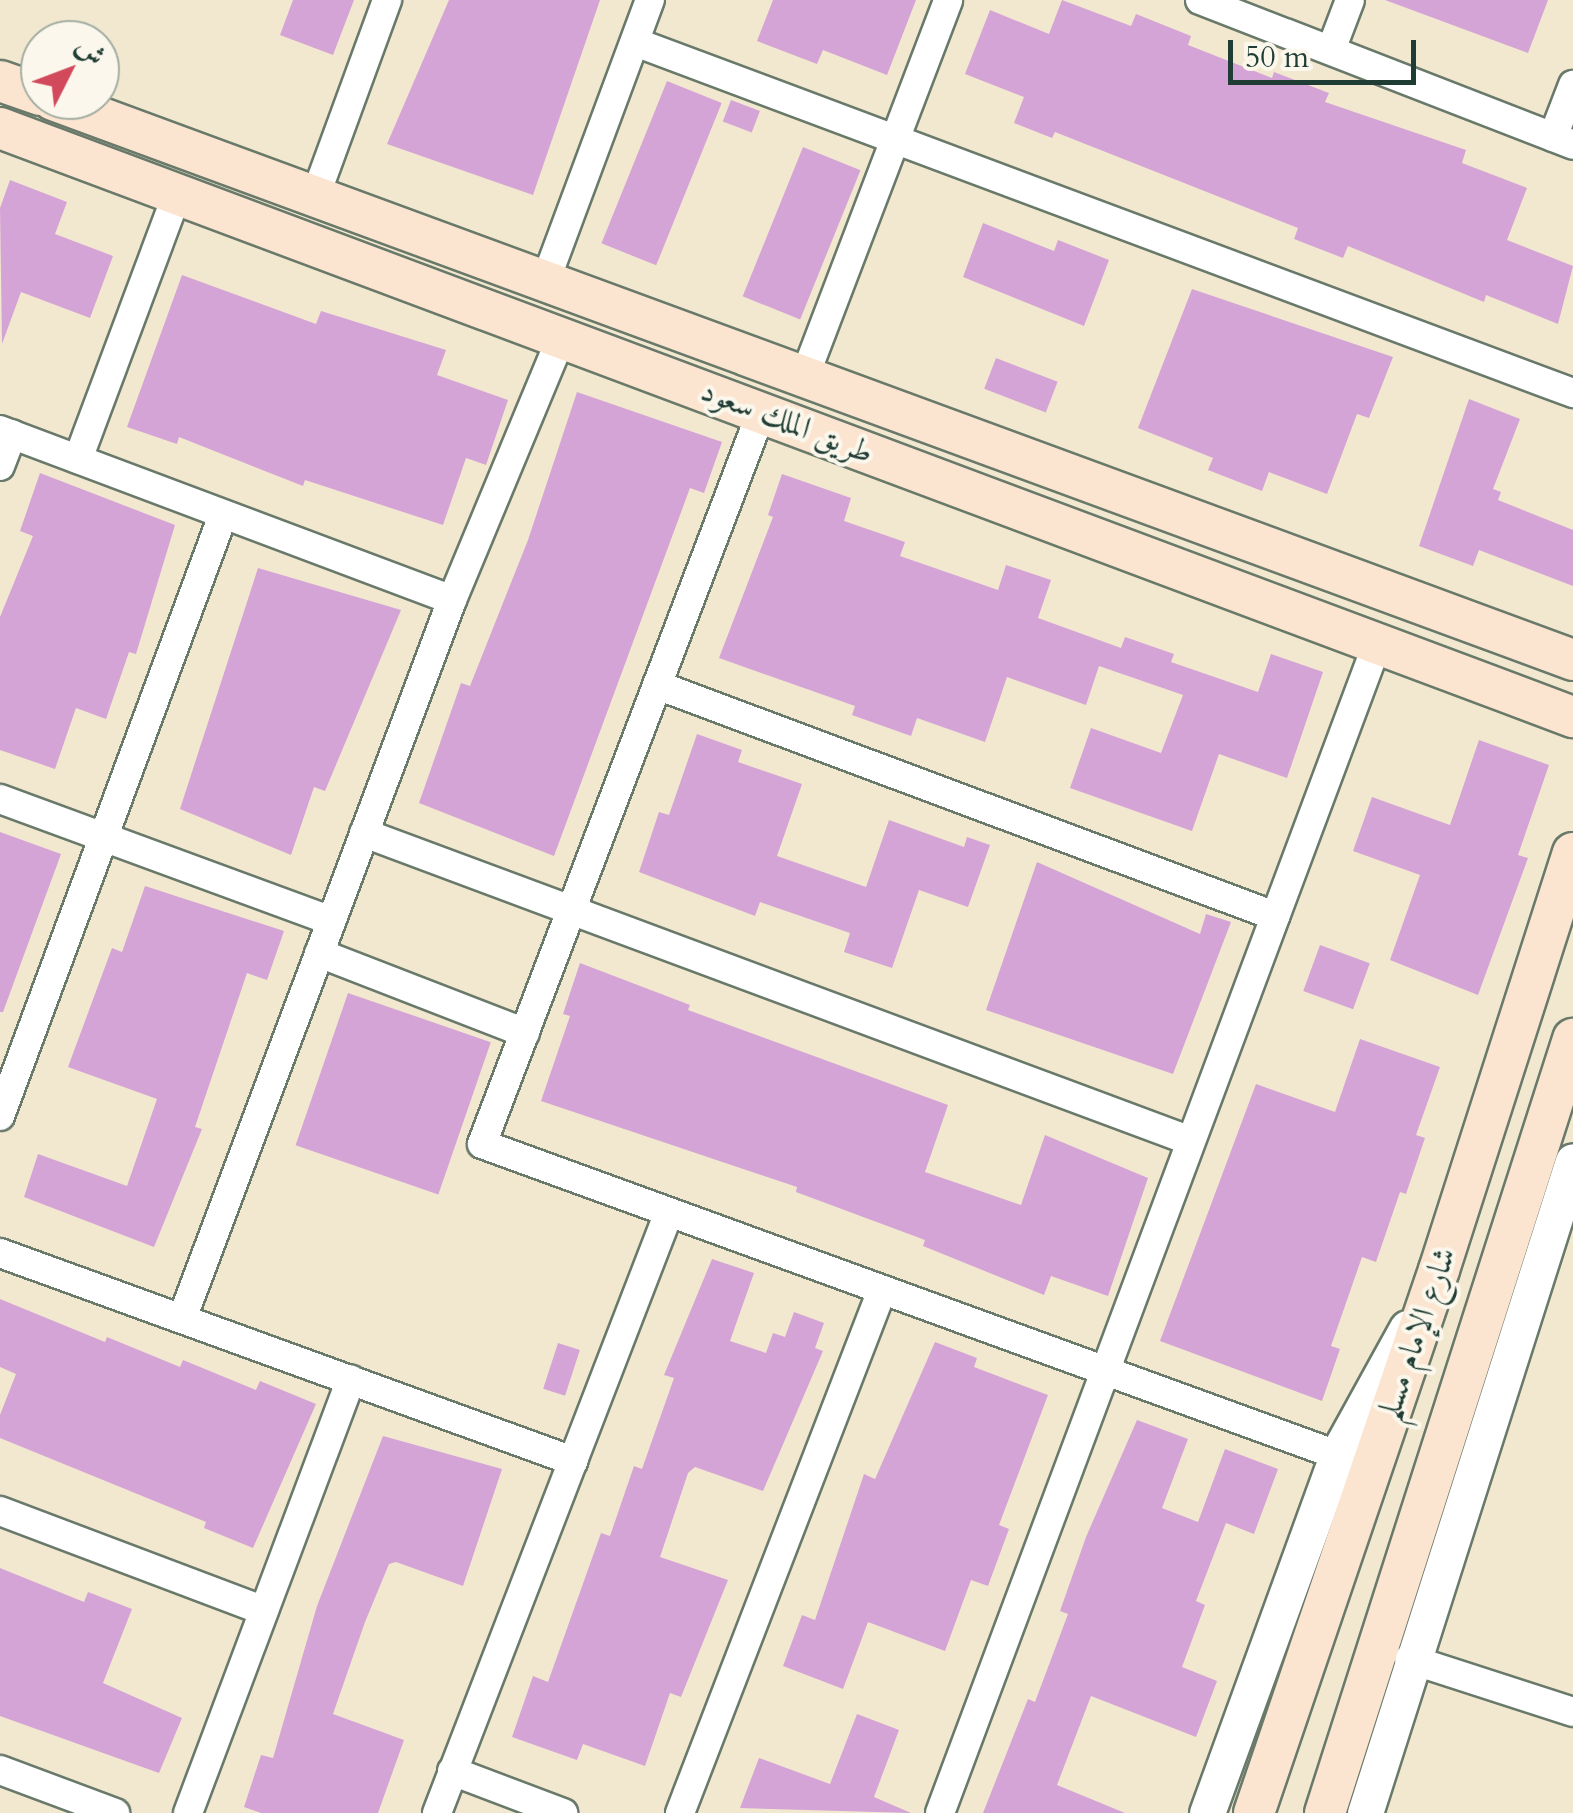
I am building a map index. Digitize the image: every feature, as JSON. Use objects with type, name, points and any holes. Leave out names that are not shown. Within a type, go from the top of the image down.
[{"type":"main road","name":"طريق الملك سعود","points":[[106,120],[804,378],[1564,651]]},
{"type":"main road","name":"طريق الملك سعود","points":[[0,128],[1573,718]]},
{"type":"main road","name":"شارع الإمام مسلم","points":[[1254,1813],[1440,1270],[1573,852]]},
{"type":"main road","name":"شارع الإمام مسلم","points":[[1324,1813],[1573,1039]]},
{"type":"street","points":[[315,197],[387,0]]},
{"type":"street","points":[[545,282],[650,0]]},
{"type":"street","points":[[804,378],[948,0]]},
{"type":"street","points":[[1200,0],[1563,141],[1573,85]]},
{"type":"street","points":[[1332,50],[1350,0]]},
{"type":"street","points":[[634,42],[1573,393]]},
{"type":"street","points":[[78,460],[177,194]]},
{"type":"street","points":[[182,1319],[452,600],[560,338]]},
{"type":"street","points":[[761,413],[482,1144],[1336,1455]]},
{"type":"street","points":[[0,466],[6,432],[452,600]]},
{"type":"street","points":[[0,1116],[223,515]]},
{"type":"street","points":[[940,1813],[1377,644]]},
{"type":"street","points":[[657,685],[1275,916]]},
{"type":"street","points":[[0,799],[102,840],[331,921]]},
{"type":"street","points":[[364,834],[1191,1141]]},
{"type":"street","points":[[319,953],[525,1033]]},
{"type":"street","points":[[1365,1813],[1409,1659],[1562,1235],[1573,1161]]},
{"type":"street","points":[[437,1813],[669,1212]]},
{"type":"street","points":[[0,1253],[572,1461]]},
{"type":"street","points":[[1207,1813],[1336,1455],[1440,1270]]},
{"type":"street","points":[[680,1813],[882,1290]]},
{"type":"street","points":[[188,1813],[350,1380]]},
{"type":"street","points":[[0,1512],[264,1610]]},
{"type":"street","points":[[1409,1659],[1573,1712]]},
{"type":"street","points":[[0,1770],[115,1813]]},
{"type":"street","points":[[452,1771],[563,1813]]},
{"type":"building","points":[[293,0],[354,0],[333,55],[280,35]]},
{"type":"building","points":[[449,0],[600,0],[533,195],[387,144]]},
{"type":"building","points":[[773,0],[916,0],[887,75],[823,50],[817,64],[757,41]]},
{"type":"building","points":[[1062,0],[1131,26],[1136,14],[1191,36],[1188,45],[1272,78],[1274,72],[1329,93],[1325,102],[1466,150],[1462,163],[1527,188],[1507,240],[1573,266],[1558,324],[1486,295],[1484,302],[1348,246],[1343,258],[1294,239],[1298,228],[1055,132],[1052,138],[1014,123],[1024,97],[965,74],[990,10],[1049,34]]},
{"type":"building","points":[[1385,0],[1548,0],[1528,53]]},
{"type":"building","points":[[667,81],[722,103],[656,265],[601,243]]},
{"type":"building","points":[[731,100],[760,111],[752,133],[723,121]]},
{"type":"building","points":[[803,147],[860,170],[800,320],[743,296]]},
{"type":"building","points":[[10,180],[67,202],[55,234],[113,256],[90,318],[21,292],[2,344],[0,208]]},
{"type":"building","points":[[983,223],[1054,251],[1058,240],[1109,260],[1084,326],[963,277]]},
{"type":"building","points":[[182,275],[316,324],[321,311],[446,350],[437,375],[508,400],[486,465],[466,458],[443,525],[305,480],[303,486],[179,437],[177,444],[127,427]]},
{"type":"building","points":[[1192,289],[1393,357],[1369,418],[1357,414],[1327,494],[1269,472],[1262,491],[1208,470],[1213,458],[1138,428]]},
{"type":"building","points":[[996,358],[1058,382],[1046,412],[984,389]]},
{"type":"building","points":[[577,392],[722,442],[704,493],[690,488],[554,856],[419,803],[461,683],[470,686],[528,540]]},
{"type":"building","points":[[1469,399],[1520,419],[1493,489],[1501,492],[1498,500],[1573,530],[1573,586],[1479,550],[1473,566],[1419,546]]},
{"type":"building","points":[[40,473],[175,525],[136,654],[129,652],[106,719],[76,708],[55,769],[0,750],[0,617],[33,536],[20,531]]},
{"type":"building","points":[[782,474],[851,498],[844,521],[905,542],[900,556],[998,590],[1006,565],[1051,580],[1038,618],[1121,648],[1125,637],[1174,654],[1171,662],[1258,692],[1271,654],[1323,672],[1287,778],[1219,754],[1192,831],[1070,788],[1091,728],[1161,753],[1183,695],[1099,666],[1086,705],[1007,677],[985,742],[917,718],[911,736],[852,715],[855,706],[719,658],[773,517],[768,515]]},
{"type":"building","points":[[258,568],[401,610],[325,791],[314,787],[291,855],[180,809]]},
{"type":"building","points":[[697,734],[742,750],[738,762],[802,784],[777,856],[866,887],[889,820],[964,847],[967,837],[990,845],[968,907],[919,890],[892,968],[844,952],[850,933],[760,902],[755,916],[639,872],[659,812],[669,815]]},
{"type":"building","points":[[1479,740],[1549,765],[1518,855],[1528,858],[1478,995],[1390,960],[1420,875],[1353,851],[1372,797],[1450,825]]},
{"type":"building","points":[[0,832],[61,854],[3,1012],[0,1012]]},
{"type":"building","points":[[1037,862],[1200,934],[1206,914],[1231,922],[1173,1074],[986,1010]]},
{"type":"building","points":[[145,886],[284,931],[267,980],[247,973],[195,1127],[202,1129],[154,1247],[24,1197],[38,1154],[127,1186],[157,1099],[68,1067],[112,948],[122,952]]},
{"type":"building","points":[[1320,945],[1370,963],[1353,1009],[1303,991]]},
{"type":"building","points":[[580,963],[690,1005],[688,1010],[948,1105],[925,1172],[1021,1205],[1045,1135],[1148,1178],[1108,1296],[1051,1276],[1044,1295],[923,1246],[925,1240],[796,1192],[797,1187],[541,1101],[570,1016],[563,1014]]},
{"type":"building","points":[[348,993],[491,1042],[438,1194],[296,1145]]},
{"type":"building","points":[[1360,1039],[1440,1067],[1416,1135],[1425,1138],[1406,1194],[1400,1192],[1376,1262],[1362,1257],[1331,1346],[1340,1349],[1322,1401],[1160,1341],[1256,1084],[1335,1112]]},
{"type":"building","points":[[712,1259],[754,1273],[730,1341],[766,1353],[773,1333],[785,1337],[794,1312],[824,1323],[815,1348],[823,1351],[763,1491],[695,1467],[688,1473],[660,1557],[728,1580],[681,1697],[670,1693],[645,1766],[583,1744],[577,1760],[512,1737],[533,1676],[548,1682],[601,1533],[610,1536],[634,1466],[642,1469],[674,1378],[664,1375]]},
{"type":"building","points":[[0,1299],[105,1342],[107,1337],[180,1367],[183,1360],[256,1390],[260,1381],[316,1404],[253,1548],[204,1528],[206,1522],[0,1438],[0,1415],[16,1374],[0,1367]]},
{"type":"building","points":[[935,1342],[977,1358],[974,1367],[1048,1395],[999,1525],[1009,1529],[988,1586],[971,1580],[945,1651],[868,1622],[843,1689],[783,1666],[802,1615],[815,1620],[864,1474],[875,1479]]},
{"type":"building","points":[[558,1343],[580,1350],[565,1396],[543,1389]]},
{"type":"building","points":[[1137,1420],[1188,1439],[1162,1508],[1198,1522],[1225,1449],[1278,1469],[1254,1534],[1226,1523],[1196,1601],[1205,1605],[1182,1667],[1217,1681],[1196,1737],[1091,1696],[1057,1785],[1125,1813],[983,1813],[1028,1699],[1035,1702],[1068,1614],[1060,1611],[1086,1537]]},
{"type":"building","points":[[383,1436],[502,1469],[463,1586],[396,1562],[389,1564],[365,1622],[333,1714],[404,1740],[378,1813],[261,1813],[244,1807],[261,1755],[273,1758],[317,1606]]},
{"type":"building","points":[[0,1568],[84,1602],[88,1592],[132,1609],[103,1683],[182,1718],[159,1773],[0,1716]]},
{"type":"building","points":[[857,1714],[899,1730],[874,1797],[911,1813],[740,1808],[759,1758],[830,1784]]}]
